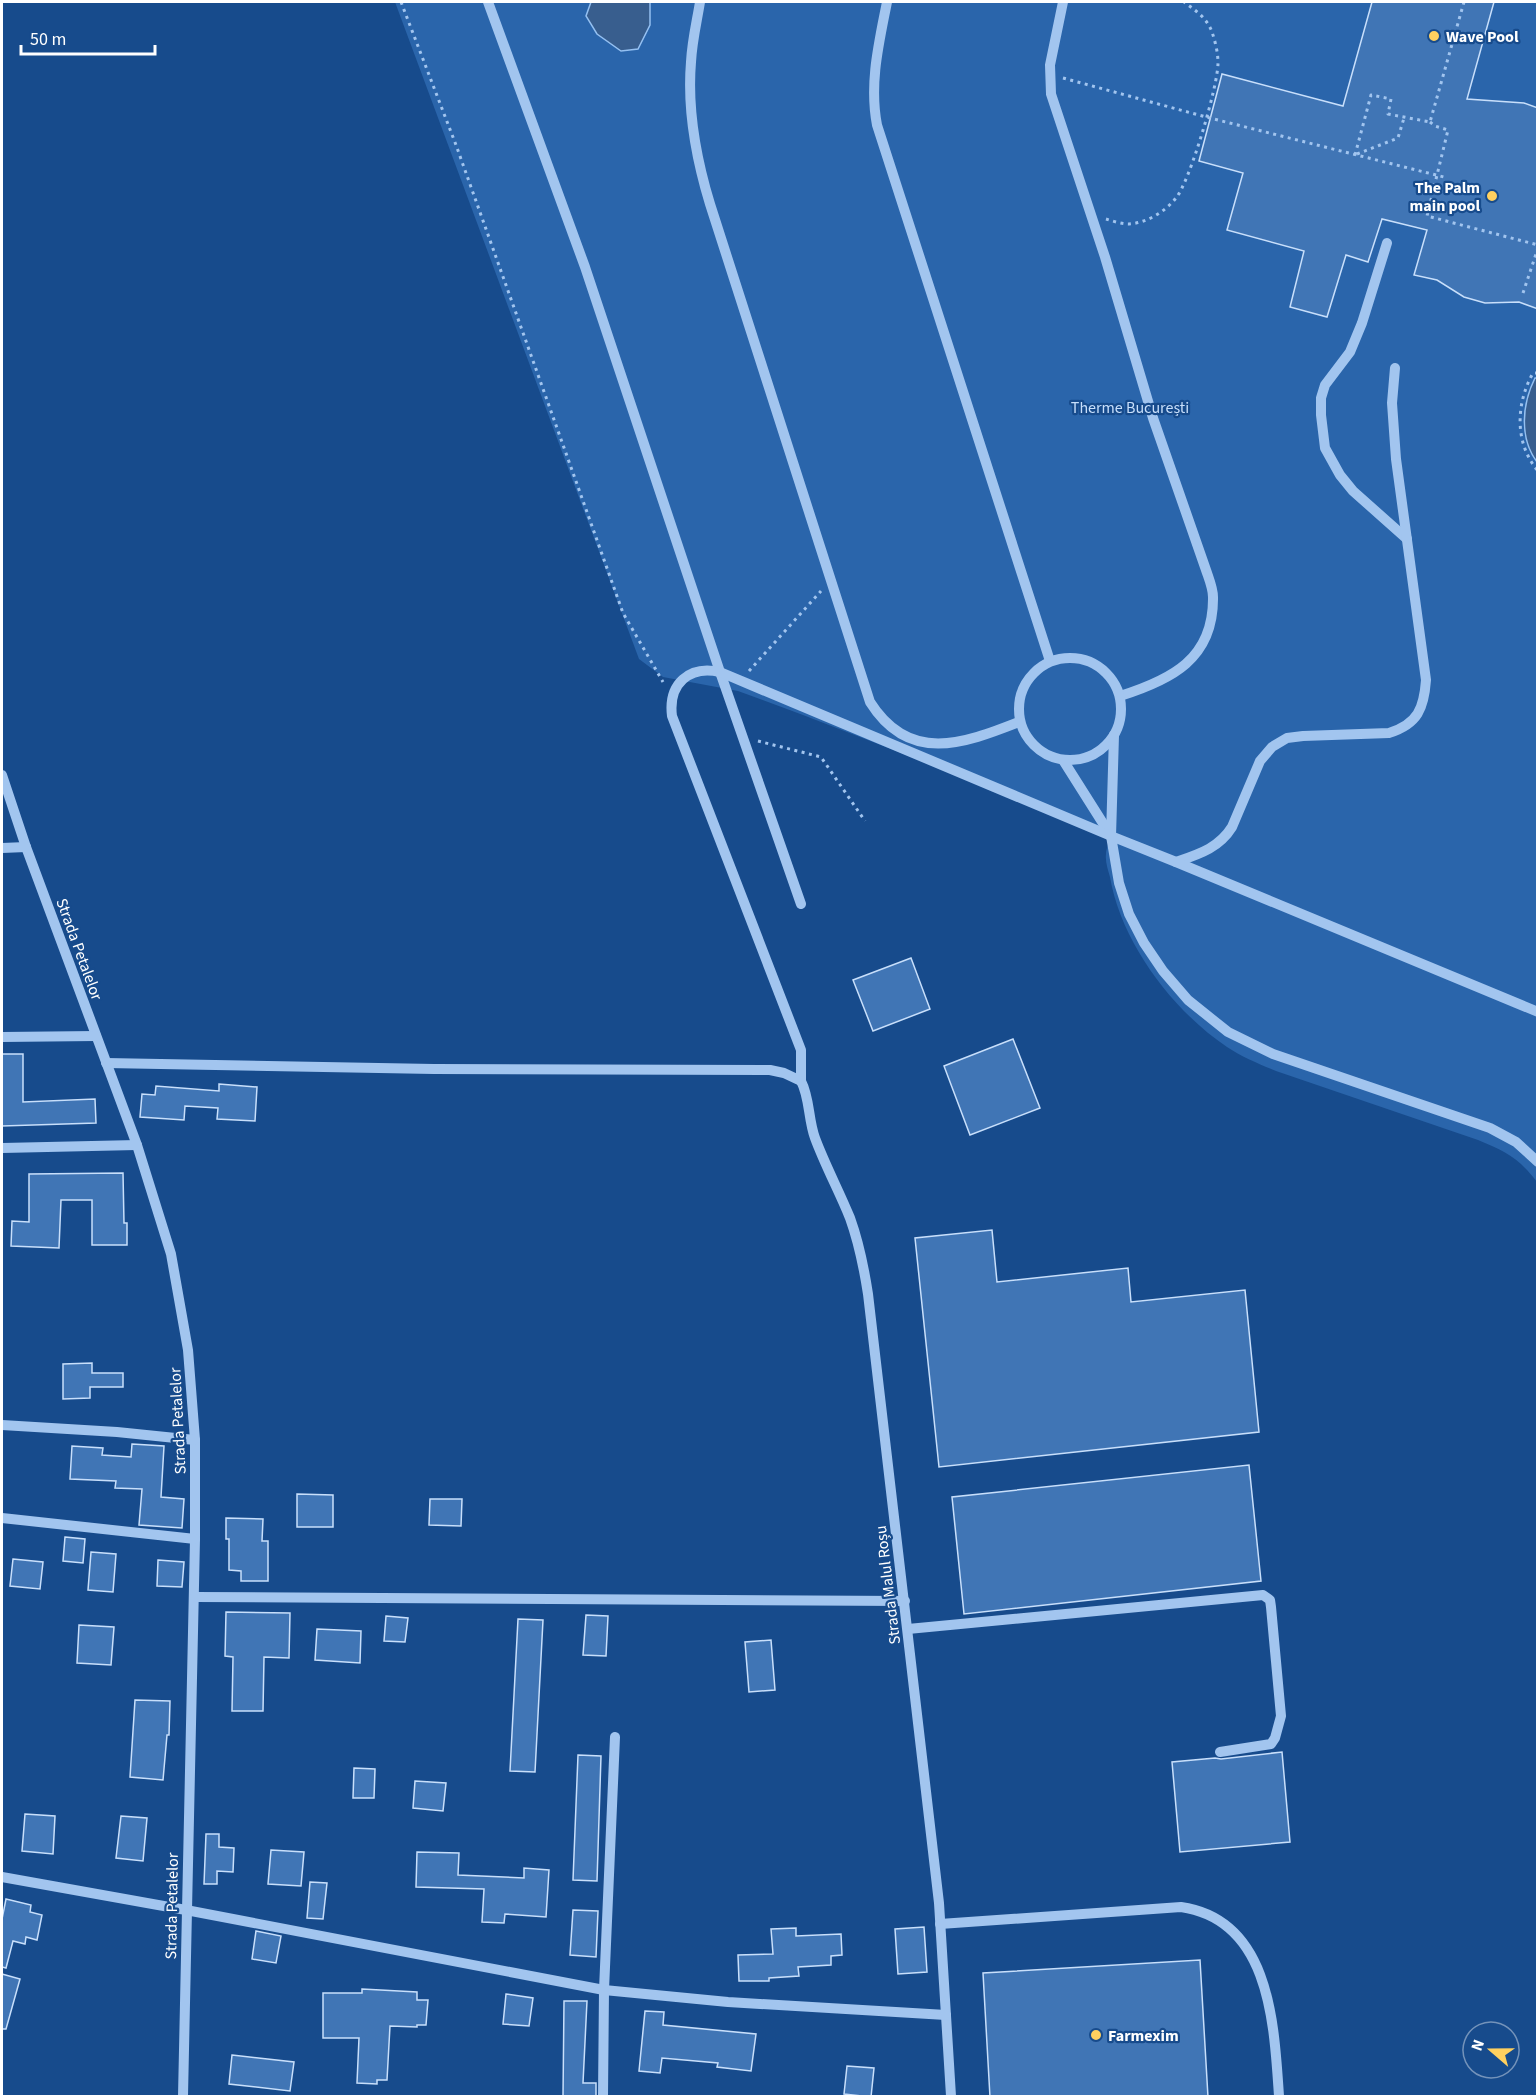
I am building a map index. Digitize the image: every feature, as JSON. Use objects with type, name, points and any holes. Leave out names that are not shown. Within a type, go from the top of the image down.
[{"type":"street","points":[[488,2],[585,267],[720,672],[801,904]]},
{"type":"street","points":[[700,2],[691,62],[690,97],[695,148],[703,181],[870,702],[888,726],[911,740],[926,744],[945,745],[971,739],[1019,722]]},
{"type":"street","points":[[887,2],[873,79],[873,103],[877,125],[1050,661]]},
{"type":"street","points":[[1063,2],[1050,75],[1051,94],[1108,266],[1153,418],[1213,595],[1210,626],[1191,660],[1171,676],[1120,696]]},
{"type":"street","points":[[1387,243],[1350,352],[1325,385],[1321,398],[1321,414],[1325,448],[1340,476],[1353,491],[1407,539]]},
{"type":"street","points":[[1176,862],[1213,847],[1226,836],[1260,762],[1272,747],[1287,738],[1389,733],[1400,730],[1414,719],[1425,702],[1426,680],[1396,459],[1392,403],[1395,368]]},
{"type":"street","points":[[1114,735],[1101,750],[1093,755],[1073,761],[1053,758],[1035,748],[1023,732],[1018,710],[1023,686],[1035,671],[1050,661],[1071,657],[1093,663],[1110,677],[1120,696],[1120,716],[1114,735],[1111,836],[1114,860],[1124,899],[1144,943],[1174,985],[1188,1000],[1216,1024],[1240,1039],[1273,1054],[1490,1128],[1516,1142],[1538,1162]]},
{"type":"street","points":[[672,696],[677,685],[686,676],[708,669],[720,672],[1538,1012]]},
{"type":"street","name":"Strada Malul Roșu","points":[[672,696],[672,716],[801,1050],[801,1080],[806,1090],[808,1111],[815,1138],[850,1218],[864,1267],[908,1629],[940,1924],[951,2097]]},
{"type":"street","points":[[1063,760],[1111,836]]},
{"type":"street","name":"Strada Petalelor","points":[[2,775],[26,847],[137,1145],[171,1254],[188,1350],[195,1440],[195,1597],[183,2097]]},
{"type":"street","points":[[2,848],[26,847]]},
{"type":"street","points":[[2,1037],[96,1036]]},
{"type":"street","points":[[106,1063],[446,1069],[770,1070],[801,1080]]},
{"type":"street","points":[[2,1148],[137,1145]]},
{"type":"street","points":[[2,1425],[117,1432],[195,1440]]},
{"type":"street","points":[[2,1518],[195,1539]]},
{"type":"street","points":[[908,1629],[1263,1595],[1270,1600],[1271,1606],[1281,1716],[1271,1744],[1220,1752]]},
{"type":"street","points":[[195,1597],[904,1601]]},
{"type":"street","points":[[603,2097],[604,1990],[615,1737]]},
{"type":"street","points":[[2,1877],[604,1990],[728,2002],[946,2015]]},
{"type":"street","points":[[940,1924],[1181,1907],[1196,1909],[1211,1915],[1230,1928],[1244,1946],[1256,1964],[1264,1984],[1275,2034],[1279,2097]]},
{"type":"path","points":[[402,2],[456,145],[623,613],[672,696]]},
{"type":"path","points":[[1090,215],[1127,224],[1143,222],[1160,212],[1176,198],[1185,180],[1206,117],[1218,64],[1211,28],[1200,13],[1185,2]]},
{"type":"path","points":[[1430,123],[1464,2]]},
{"type":"path","points":[[1050,75],[1444,177]]},
{"type":"path","points":[[1355,155],[1371,94],[1391,99],[1388,114],[1430,123],[1448,130],[1427,216],[1538,247],[1523,293]]},
{"type":"path","points":[[1355,155],[1398,138],[1404,118]]},
{"type":"path","points":[[1538,373],[1533,373],[1525,387],[1520,424],[1526,452],[1538,471]]},
{"type":"path","points":[[740,681],[830,580]]},
{"type":"path","points":[[743,737],[821,757],[865,821]]},
{"type":"green space","name":"Therme București","points":[[395,2],[1537,2],[1537,1182],[1518,1162],[1488,1144],[1276,1071],[1239,1054],[1207,1032],[1169,994],[1137,950],[1125,926],[1106,863],[1106,850],[1111,837],[1077,821],[738,691],[663,677],[639,659]]},
{"type":"shaded area","points":[[591,2],[650,2],[650,25],[638,49],[621,51],[597,34],[586,16]]},
{"type":"shaded area","points":[[1535,378],[1537,378],[1537,462],[1527,442],[1524,421],[1527,399]]},
{"type":"building","points":[[1372,2],[1494,2],[1467,99],[1524,103],[1538,108],[1538,309],[1519,302],[1485,303],[1464,297],[1437,280],[1414,275],[1427,230],[1382,219],[1368,262],[1346,255],[1327,317],[1290,307],[1304,251],[1227,230],[1243,173],[1199,161],[1222,74],[1343,106]]},
{"type":"building","points":[[911,958],[930,1009],[873,1031],[853,980]]},
{"type":"building","points":[[1013,1039],[1040,1108],[970,1135],[944,1066]]},
{"type":"building","points":[[2,1054],[23,1054],[23,1102],[95,1099],[96,1123],[2,1126]]},
{"type":"building","points":[[219,1084],[257,1087],[255,1121],[217,1119],[218,1108],[185,1106],[184,1120],[140,1117],[142,1094],[155,1095],[156,1086],[219,1091]]},
{"type":"building","points":[[123,1173],[127,1245],[92,1245],[92,1200],[61,1200],[59,1248],[11,1246],[12,1221],[29,1222],[29,1174]]},
{"type":"building","points":[[992,1230],[997,1282],[1128,1268],[1131,1302],[1245,1290],[1259,1432],[939,1467],[915,1238]]},
{"type":"building","points":[[92,1363],[92,1373],[123,1373],[123,1387],[90,1387],[90,1398],[63,1399],[63,1364]]},
{"type":"building","points":[[132,1444],[164,1446],[161,1497],[184,1499],[182,1528],[139,1525],[142,1489],[115,1488],[116,1481],[70,1479],[72,1446],[103,1448],[102,1455],[131,1457]]},
{"type":"building","points":[[1249,1465],[1261,1581],[964,1614],[952,1497]]},
{"type":"building","points":[[297,1494],[333,1495],[333,1527],[297,1527]]},
{"type":"building","points":[[430,1499],[462,1499],[461,1526],[429,1525]]},
{"type":"building","points":[[226,1518],[263,1519],[262,1541],[268,1541],[268,1581],[241,1581],[241,1571],[229,1570]]},
{"type":"building","points":[[65,1537],[85,1539],[83,1563],[63,1561]]},
{"type":"building","points":[[91,1552],[116,1554],[113,1592],[88,1590]]},
{"type":"building","points":[[13,1559],[43,1562],[40,1589],[10,1586]]},
{"type":"building","points":[[158,1560],[184,1562],[182,1587],[157,1586]]},
{"type":"building","points":[[226,1612],[290,1613],[289,1658],[264,1657],[263,1711],[232,1711],[233,1657],[225,1656]]},
{"type":"building","points":[[586,1615],[608,1616],[606,1656],[583,1655]]},
{"type":"building","points":[[386,1616],[408,1618],[405,1642],[384,1641]]},
{"type":"building","points":[[518,1619],[543,1620],[535,1772],[510,1771]]},
{"type":"building","points":[[79,1625],[114,1627],[111,1665],[77,1663]]},
{"type":"building","points":[[317,1629],[361,1631],[360,1663],[315,1660]]},
{"type":"building","points":[[771,1640],[775,1690],[749,1692],[745,1642]]},
{"type":"building","points":[[135,1700],[170,1701],[169,1735],[167,1735],[163,1780],[130,1777]]},
{"type":"building","points":[[1282,1752],[1290,1842],[1180,1852],[1172,1762]]},
{"type":"building","points":[[578,1755],[601,1756],[597,1881],[573,1880]]},
{"type":"building","points":[[354,1768],[375,1769],[374,1798],[353,1798]]},
{"type":"building","points":[[415,1781],[446,1783],[443,1811],[413,1808]]},
{"type":"building","points":[[25,1814],[55,1816],[53,1854],[22,1851]]},
{"type":"building","points":[[121,1816],[147,1818],[143,1861],[116,1858]]},
{"type":"building","points":[[206,1834],[219,1834],[219,1847],[234,1848],[233,1872],[217,1871],[217,1884],[204,1884]]},
{"type":"building","points":[[271,1850],[304,1852],[301,1886],[268,1884]]},
{"type":"building","points":[[417,1852],[459,1853],[458,1875],[524,1878],[524,1868],[549,1870],[546,1917],[505,1914],[504,1923],[482,1922],[484,1889],[416,1887]]},
{"type":"building","points":[[310,1882],[327,1883],[323,1919],[307,1918]]},
{"type":"building","points":[[6,1899],[31,1905],[30,1912],[42,1915],[37,1940],[26,1937],[25,1944],[13,1941],[6,1968],[2,1967],[2,1919]]},
{"type":"building","points":[[573,1910],[598,1911],[596,1957],[570,1955]]},
{"type":"building","points":[[924,1927],[927,1972],[898,1974],[895,1929]]},
{"type":"building","points":[[796,1928],[796,1936],[841,1934],[842,1955],[831,1956],[831,1965],[798,1967],[799,1976],[769,1978],[769,1981],[739,1981],[738,1955],[773,1954],[771,1929]]},
{"type":"building","points":[[256,1931],[281,1936],[276,1963],[252,1959]]},
{"type":"building","name":"Farmexim","points":[[1200,1960],[1208,2097],[990,2097],[983,1973]]},
{"type":"building","points":[[2,1974],[20,1979],[6,2029],[2,2029]]},
{"type":"building","points":[[362,1989],[417,1992],[417,2000],[428,2000],[426,2025],[390,2026],[387,2080],[377,2080],[377,2084],[357,2083],[359,2038],[323,2038],[323,1993],[362,1993]]},
{"type":"building","points":[[506,1994],[533,1998],[529,2026],[503,2024]]},
{"type":"building","points":[[564,2001],[587,2001],[583,2083],[596,2083],[596,2097],[563,2097]]},
{"type":"building","points":[[645,2011],[664,2012],[663,2025],[756,2034],[751,2071],[717,2067],[718,2063],[662,2058],[660,2073],[639,2071]]},
{"type":"building","points":[[232,2055],[294,2062],[290,2091],[229,2084]]},
{"type":"building","points":[[847,2066],[874,2068],[871,2097],[844,2094]]},
{"type":"place","name":"Wave Pool","points":[[1434,36]]},
{"type":"place","name":"The Palm main pool","points":[[1492,196]]},
{"type":"place","name":"Farmexim","points":[[1096,2035]]}]
